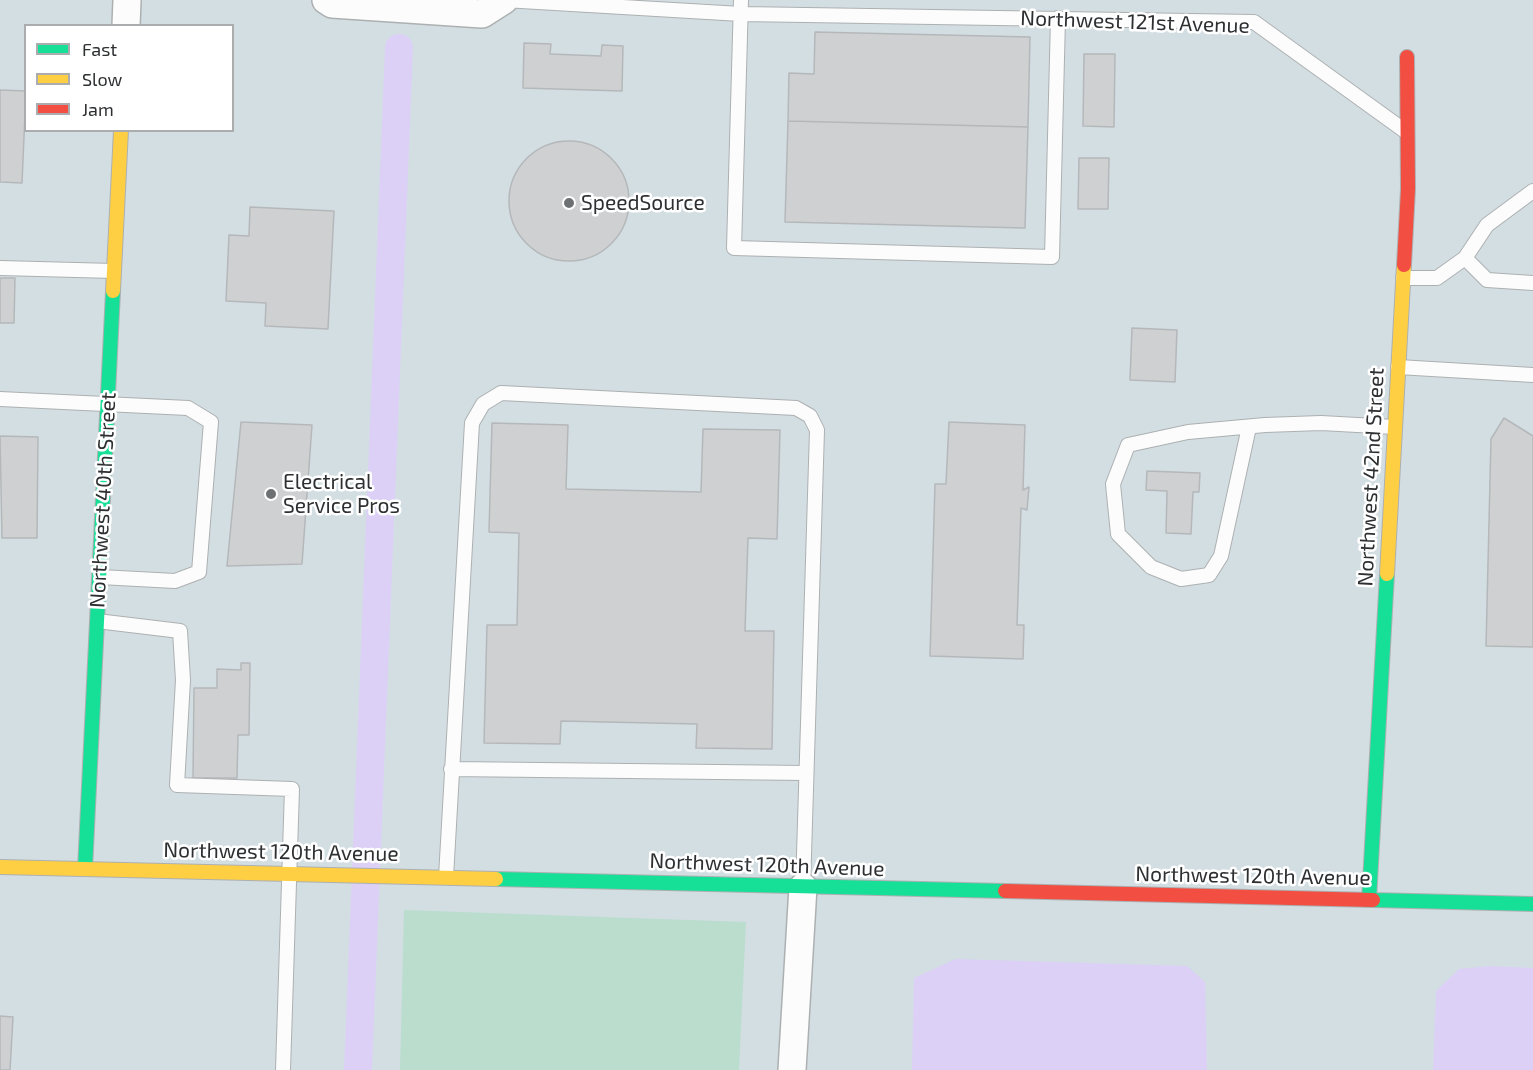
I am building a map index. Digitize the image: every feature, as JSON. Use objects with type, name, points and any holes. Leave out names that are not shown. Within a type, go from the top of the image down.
[{"type":"street","points":[[126,24],[127,0]]},
{"type":"street","name":"Northwest 121st Avenue","points":[[326,0],[332,4],[482,14],[504,0]]},
{"type":"street","name":"Northwest 42nd Street","points":[[1368,900],[1408,189],[1407,57]]},
{"type":"street","name":"Northwest 40th Street","points":[[85,869],[121,132]]},
{"type":"street","name":"Northwest 120th Avenue","points":[[0,867],[1533,904]]},
{"type":"street","points":[[792,1070],[803,887]]},
{"type":"lane","name":"Northwest 121st Avenue","points":[[504,0],[1254,22],[1408,133]]},
{"type":"lane","points":[[741,7],[734,248],[1052,257],[1058,18]]},
{"type":"lane","points":[[1403,278],[1437,278],[1465,258],[1487,225],[1533,191]]},
{"type":"lane","points":[[1465,258],[1487,280],[1533,283]]},
{"type":"lane","points":[[0,268],[114,272]]},
{"type":"lane","points":[[1398,367],[1533,375]]},
{"type":"lane","points":[[446,877],[472,423],[483,404],[501,393],[796,408],[810,416],[817,430],[803,887]]},
{"type":"lane","points":[[0,399],[188,408],[211,422],[199,572],[175,581],[100,577]]},
{"type":"lane","points":[[1250,427],[1221,556],[1209,575],[1181,579],[1151,567],[1118,534],[1113,484],[1128,445],[1188,432],[1250,427],[1321,423],[1394,427]]},
{"type":"lane","points":[[97,621],[180,631],[183,680],[177,785],[292,789],[283,1070]]},
{"type":"lane","points":[[451,769],[806,773]]},
{"type":"shaded area","points":[[0,0],[1533,0],[1533,1070],[0,1070]]},
{"type":"shaded area","points":[[956,959],[1187,966],[1205,982],[1207,1070],[912,1070],[914,978]]},
{"type":"shaded area","points":[[1490,966],[1533,968],[1533,1070],[1433,1070],[1436,991],[1459,969]]},
{"type":"green space","points":[[404,910],[746,922],[739,1070],[400,1070]]},
{"type":"building","points":[[815,32],[1030,37],[1028,127],[788,121],[789,73],[814,74]]},
{"type":"building","points":[[524,43],[551,44],[550,54],[601,56],[602,45],[623,46],[622,91],[523,88]]},
{"type":"building","points":[[1084,54],[1115,54],[1114,127],[1083,126]]},
{"type":"building","points":[[0,90],[24,91],[22,183],[0,182]]},
{"type":"building","points":[[788,121],[1028,127],[1025,228],[785,222]]},
{"type":"building","name":"SpeedSource","points":[[569,141],[592,145],[612,158],[625,178],[629,201],[625,224],[612,244],[592,257],[569,261],[546,257],[526,244],[513,224],[509,201],[513,178],[526,158],[546,145]]},
{"type":"building","points":[[1079,158],[1109,158],[1108,209],[1078,209]]},
{"type":"building","points":[[250,207],[334,211],[328,329],[265,326],[266,303],[226,301],[229,235],[249,236]]},
{"type":"building","points":[[0,278],[15,278],[14,323],[0,323]]},
{"type":"building","points":[[1132,328],[1177,330],[1175,382],[1130,380]]},
{"type":"building","points":[[1504,418],[1533,436],[1533,647],[1486,646],[1491,439]]},
{"type":"building","name":"Electrical Service Pros","points":[[241,422],[312,425],[302,564],[227,566]]},
{"type":"building","points":[[949,422],[1025,425],[1023,490],[1029,487],[1027,510],[1021,508],[1017,625],[1024,625],[1023,659],[930,656],[935,484],[946,484]]},
{"type":"building","points":[[492,423],[568,425],[566,489],[701,492],[703,429],[780,430],[777,539],[748,538],[745,631],[774,631],[772,749],[696,748],[697,724],[561,721],[560,744],[484,743],[487,625],[517,625],[519,533],[489,532]]},
{"type":"building","points":[[0,436],[38,437],[37,538],[2,538]]},
{"type":"building","points":[[1147,471],[1200,473],[1199,492],[1193,492],[1191,534],[1166,533],[1167,491],[1146,490]]},
{"type":"building","points":[[241,663],[250,663],[249,735],[238,735],[237,778],[193,778],[194,688],[217,688],[217,669],[241,670]]},
{"type":"building","points":[[0,1016],[13,1017],[10,1070],[0,1070]]},
{"type":"waterway","points":[[358,1070],[399,48]]},
{"type":"traffic: fast","points":[[85,869],[113,291]]},
{"type":"traffic: fast","points":[[1369,900],[1387,574]]},
{"type":"traffic: fast","points":[[496,879],[1005,891]]},
{"type":"traffic: fast","points":[[1373,900],[1533,904]]},
{"type":"traffic: slow","points":[[113,291],[121,132]]},
{"type":"traffic: slow","points":[[1387,574],[1404,265]]},
{"type":"traffic: slow","points":[[0,867],[496,879]]},
{"type":"traffic: jam","points":[[1404,265],[1408,189],[1407,57]]},
{"type":"traffic: jam","points":[[1005,891],[1373,900]]},
{"type":"place","name":"SpeedSource","points":[[569,203]]},
{"type":"place","name":"Electrical Service Pros","points":[[271,494]]}]
